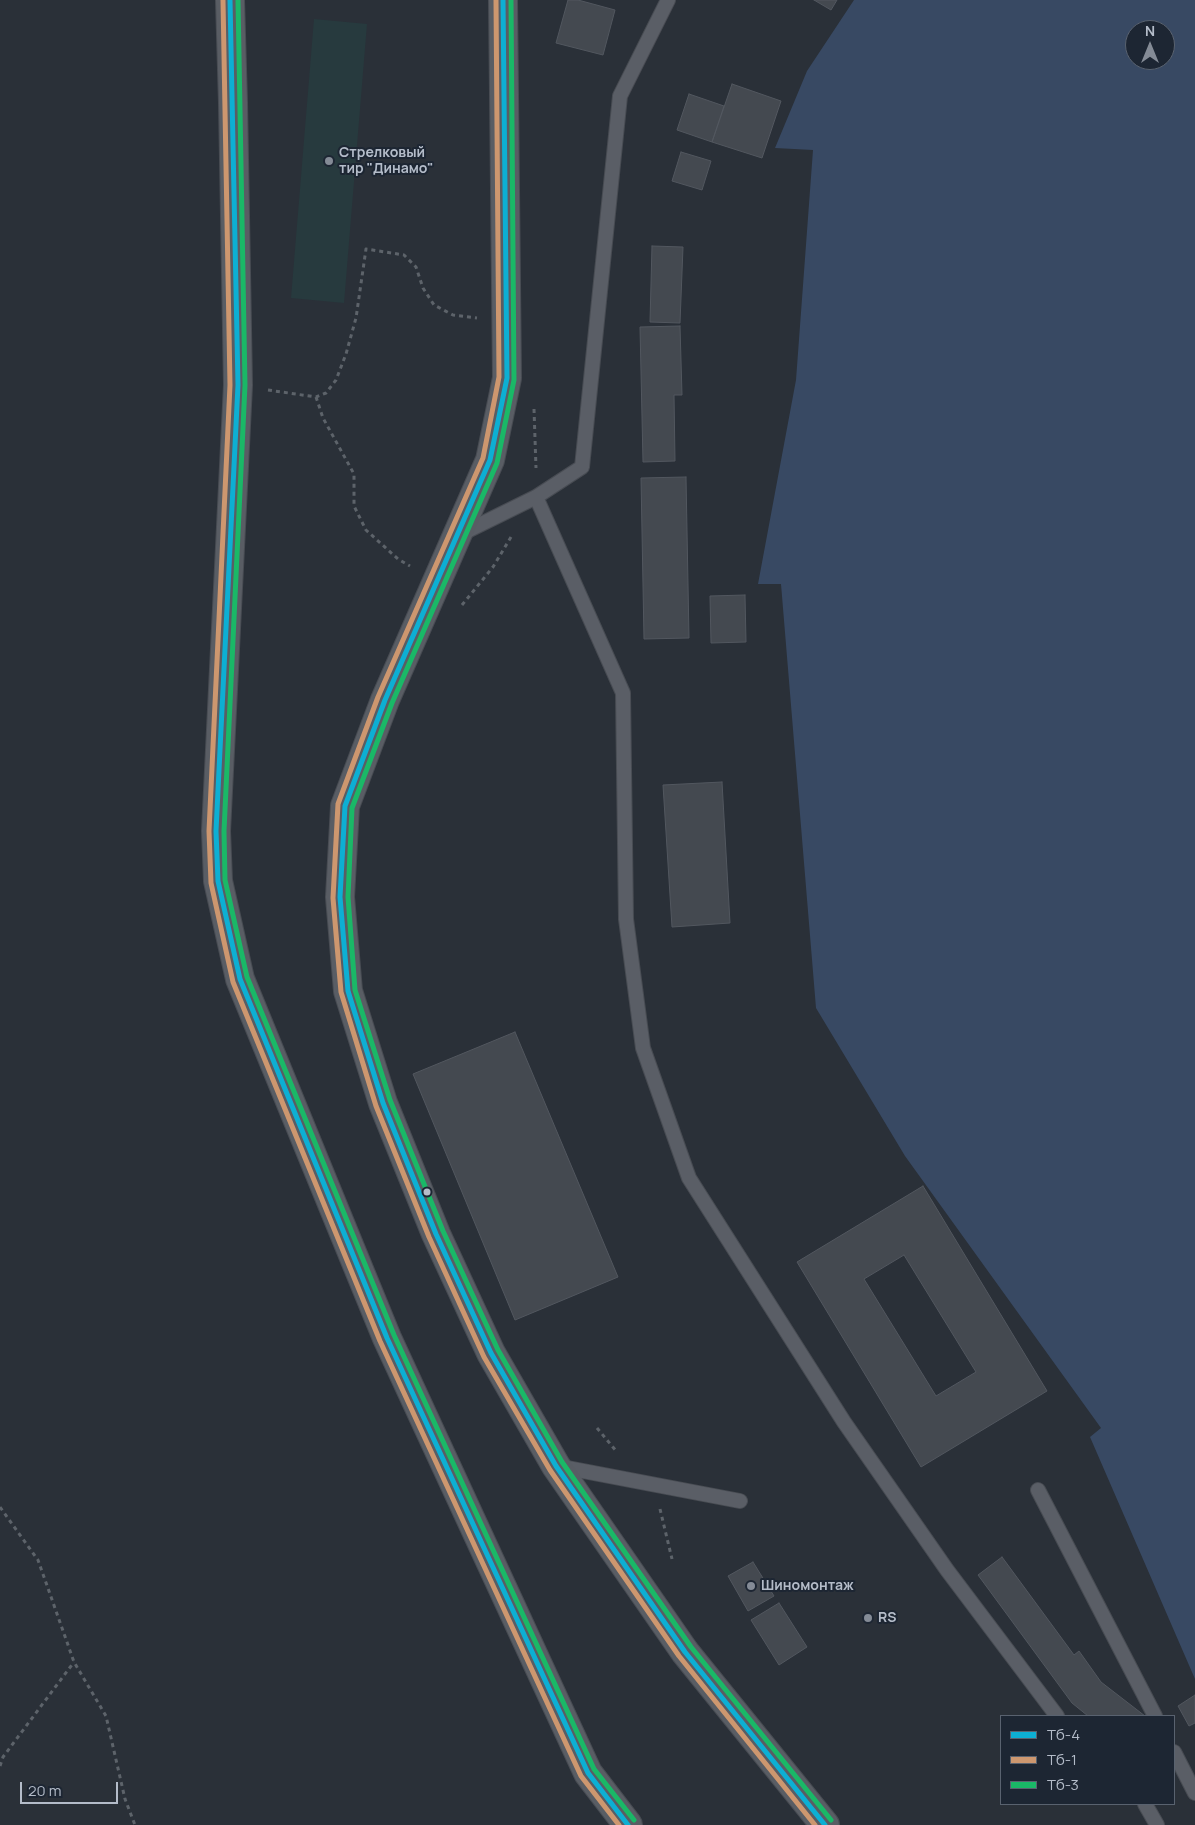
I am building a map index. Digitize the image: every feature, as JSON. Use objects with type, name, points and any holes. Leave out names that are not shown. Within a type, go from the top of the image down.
[{"type":"main road","points":[[230,0],[238,385],[216,831],[218,881],[240,979],[387,1338],[588,1773],[628,1825]]},
{"type":"main road","points":[[503,0],[507,378],[490,460],[385,700],[345,806],[340,897],[348,991],[383,1103],[436,1234],[491,1353],[556,1466],[685,1652],[825,1825]]},
{"type":"lane","points":[[458,536],[536,497],[582,466],[620,96],[668,0]]},
{"type":"lane","points":[[536,497],[624,693],[626,919],[634,984],[643,1048],[689,1178],[849,1430],[947,1570],[1056,1715]]},
{"type":"lane","points":[[556,1466],[740,1501]]},
{"type":"lane","points":[[1038,1490],[1154,1715]]},
{"type":"lane","points":[[1175,1754],[1195,1793]]},
{"type":"lane","points":[[1146,1805],[1157,1825]]},
{"type":"path","points":[[265,390],[316,397],[326,393],[336,380],[346,354],[356,318],[366,249],[404,255],[416,267],[423,288],[434,305],[453,315],[480,318]]},
{"type":"path","points":[[316,397],[323,418],[354,474],[354,506],[366,530],[398,559],[436,583]]},
{"type":"path","points":[[534,408],[536,497]]},
{"type":"path","points":[[457,611],[493,567],[512,536]]},
{"type":"path","points":[[0,1507],[38,1560],[74,1662],[106,1716],[126,1799],[135,1825]]},
{"type":"path","points":[[0,1766],[3,1757],[74,1662]]},
{"type":"green space","name":"Стрелковый тир \"Динамо\"","points":[[314,19],[367,24],[344,303],[291,298]]},
{"type":"water","points":[[854,0],[1195,0],[1195,1679],[1090,1437],[1101,1428],[905,1156],[816,1008],[781,584],[758,584],[796,380],[813,150],[775,148],[807,71]]},
{"type":"building","points":[[568,0],[578,0],[615,10],[603,55],[556,43]]},
{"type":"building","points":[[814,0],[837,0],[831,10]]},
{"type":"building","points":[[732,84],[781,101],[762,158],[712,142]]},
{"type":"building","points":[[689,94],[724,106],[712,142],[677,130]]},
{"type":"building","points":[[681,152],[711,161],[702,190],[672,181]]},
{"type":"building","points":[[652,246],[683,247],[680,323],[650,322]]},
{"type":"building","points":[[680,326],[682,395],[674,395],[675,461],[643,462],[640,327]]},
{"type":"building","points":[[686,477],[689,638],[644,639],[641,478]]},
{"type":"building","points":[[745,595],[746,642],[711,643],[710,596]]},
{"type":"building","points":[[722,782],[730,923],[672,927],[663,785]]},
{"type":"building","points":[[515,1032],[618,1277],[515,1320],[413,1074]]},
{"type":"building","points":[[923,1186],[1047,1391],[921,1467],[797,1262]],"holes":[[[904,1255],[976,1372],[936,1396],[864,1279]]]},
{"type":"building","points":[[1002,1557],[1074,1655],[1079,1651],[1101,1682],[1144,1715],[1087,1715],[1072,1703],[978,1575]]},
{"type":"building","name":"Шиномонтаж","points":[[753,1562],[774,1596],[748,1611],[728,1576]]},
{"type":"building","points":[[779,1603],[807,1647],[779,1665],[751,1620]]},
{"type":"building","points":[[1195,1695],[1195,1723],[1189,1726],[1178,1706]]},
{"type":"transit line","name":"Тб-1","points":[[223,0],[230,385],[209,831],[211,883],[233,982],[380,1341],[581,1776],[619,1825]]},
{"type":"transit line","name":"Тб-4","points":[[230,0],[238,385],[216,831],[218,881],[240,979],[387,1338],[588,1773],[628,1825]]},
{"type":"transit line","name":"Тб-3","points":[[238,0],[245,385],[224,831],[225,880],[247,977],[394,1335],[594,1769],[634,1820]]},
{"type":"transit line","name":"Тб-1","points":[[496,0],[499,377],[483,458],[378,697],[338,804],[333,898],[341,992],[376,1106],[429,1237],[484,1357],[550,1470],[679,1656],[815,1825]]},
{"type":"transit line","name":"Тб-4","points":[[503,0],[507,378],[490,460],[385,700],[345,806],[340,897],[348,991],[383,1103],[436,1234],[491,1353],[556,1466],[685,1652],[825,1825]]},
{"type":"transit line","name":"Тб-3","points":[[511,0],[514,380],[497,463],[392,703],[352,808],[348,897],[355,990],[390,1100],[443,1231],[498,1350],[562,1462],[691,1647],[831,1820]]},
{"type":"place","name":"Стрелковый тир \"Динамо\"","points":[[329,161]]},
{"type":"place","name":"Шиномонтаж","points":[[751,1586]]},
{"type":"place","name":"RS","points":[[868,1618]]}]
